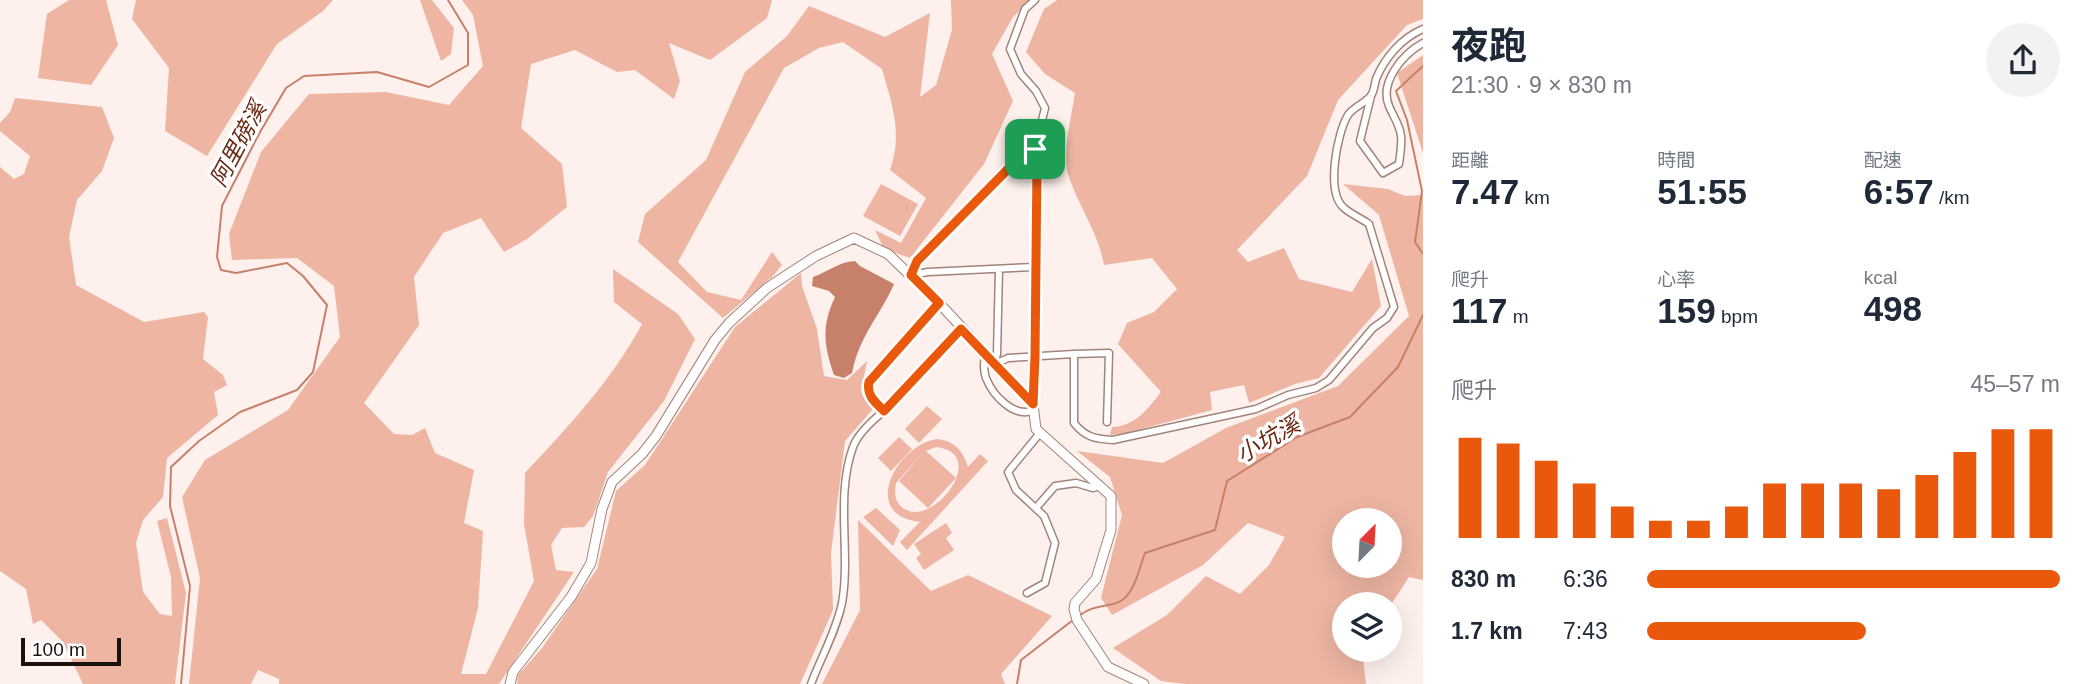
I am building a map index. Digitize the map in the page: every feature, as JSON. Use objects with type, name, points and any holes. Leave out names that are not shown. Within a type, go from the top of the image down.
[{"type":"street","points":[[1035,0],[1025,9],[1010,49],[1021,74],[1036,90],[1045,108],[1035,149],[1036,429],[1111,496],[1111,530],[1096,579],[1075,603],[1076,617],[1108,667],[1144,684]]},
{"type":"street","points":[[1423,30],[1411,34],[1391,52],[1371,96],[1360,141],[1383,173],[1399,164],[1401,136],[1387,103],[1387,85],[1403,59],[1423,43]]},
{"type":"street","points":[[1074,354],[1073,423],[1082,433],[1094,439],[1113,440],[1256,408],[1288,395],[1316,388],[1329,380],[1394,307],[1369,224],[1342,207],[1334,193],[1333,177],[1344,125],[1349,112],[1371,96]]},
{"type":"street","points":[[911,275],[917,261],[1020,157],[1035,149]]},
{"type":"street","points":[[510,684],[513,672],[570,597],[591,563],[602,509],[612,482],[642,454],[656,436],[715,340],[729,323],[767,288],[816,256],[854,238],[888,254],[939,303],[1034,407]]},
{"type":"street","points":[[911,275],[1034,267]]},
{"type":"street","points":[[994,364],[998,354],[999,269]]},
{"type":"street","points":[[884,411],[871,398],[867,389],[869,382],[939,303]]},
{"type":"street","points":[[811,684],[835,630],[842,602],[847,472],[853,445],[871,421],[884,411],[961,329]]},
{"type":"street","points":[[994,364],[1008,358],[1109,353],[1107,422]]},
{"type":"street","points":[[985,355],[986,380],[998,396],[1014,411],[1024,413],[1034,407]]},
{"type":"street","points":[[1027,593],[1045,583],[1055,542],[1044,516],[1016,490],[1008,472],[1040,433]]},
{"type":"street","points":[[1036,508],[1055,486],[1076,483],[1093,488],[1101,486]]},
{"type":"shaded area","points":[[69,0],[106,0],[118,45],[91,85],[38,78],[47,14]]},
{"type":"shaded area","points":[[136,0],[333,0],[323,11],[277,44],[207,156],[165,131],[169,68],[132,19]]},
{"type":"shaded area","points":[[420,0],[432,0],[454,28],[451,54],[441,61]]},
{"type":"shaded area","points":[[462,0],[772,0],[767,18],[710,60],[669,43],[680,81],[674,99],[635,70],[617,72],[575,50],[531,64],[521,128],[562,164],[567,207],[527,239],[504,252],[481,218],[443,233],[414,277],[419,325],[364,403],[394,434],[412,435],[425,428],[435,453],[474,470],[464,523],[483,531],[478,608],[461,674],[486,674],[534,581],[524,524],[525,473],[603,384],[642,324],[614,302],[613,269],[678,314],[695,339],[664,401],[608,472],[593,516],[584,527],[562,528],[551,545],[556,570],[574,572],[499,684],[279,684],[279,679],[258,670],[251,684],[189,684],[200,578],[182,497],[205,460],[288,410],[340,337],[334,286],[297,258],[232,260],[229,234],[261,152],[309,94],[386,92],[449,105],[483,66],[473,15]]},
{"type":"shaded area","points":[[951,0],[1031,0],[1013,17],[992,54],[1013,101],[984,164],[910,258],[884,249],[875,230],[901,243],[926,198],[890,170],[896,131],[882,69],[843,42],[819,48],[784,68],[678,262],[707,292],[741,300],[772,252],[782,265],[772,277],[723,318],[638,242],[645,214],[706,160],[745,72],[787,36],[809,6],[885,37],[930,13],[920,97],[936,85],[952,30]]},
{"type":"shaded area","points":[[1057,0],[1423,0],[1423,19],[1407,25],[1338,100],[1307,176],[1237,250],[1248,262],[1284,248],[1299,279],[1352,292],[1372,259],[1381,306],[1319,378],[1295,384],[1249,403],[1244,385],[1210,392],[1212,410],[1127,433],[1110,435],[1112,427],[1134,420],[1161,392],[1118,344],[1127,323],[1154,312],[1177,289],[1152,258],[1104,265],[1066,166],[1075,93],[1045,74],[1026,52],[1044,9]]},
{"type":"shaded area","points":[[1423,55],[1423,153],[1397,73]]},
{"type":"shaded area","points":[[15,98],[102,107],[114,138],[102,171],[77,200],[69,237],[76,285],[144,322],[204,312],[208,317],[203,359],[223,375],[227,385],[214,392],[218,415],[167,458],[163,497],[143,520],[136,543],[143,592],[160,614],[172,616],[171,577],[157,521],[167,518],[186,593],[175,684],[83,684],[63,642],[41,620],[33,624],[26,589],[0,571],[0,167],[14,179],[24,174],[30,156],[0,131],[0,123],[10,112]]},
{"type":"shaded area","points":[[881,184],[918,204],[900,236],[863,216]]},
{"type":"shaded area","points":[[1343,184],[1388,189],[1405,196],[1423,195],[1423,580],[1409,577],[1399,592],[1332,592],[1332,662],[1363,662],[1366,684],[1185,684],[1161,681],[1113,648],[1167,615],[1206,576],[1240,594],[1269,565],[1285,537],[1248,523],[1203,565],[1112,615],[1101,598],[1122,515],[1110,477],[1077,451],[1163,463],[1226,428],[1338,386],[1409,316],[1379,215]]},
{"type":"shaded area","points":[[855,261],[894,284],[860,347],[852,373],[844,378],[834,375],[826,345],[826,327],[835,297],[829,291],[812,286],[813,277]]},
{"type":"shaded area","points":[[801,273],[802,286],[817,329],[824,376],[847,380],[867,361],[861,392],[873,409],[845,441],[831,553],[833,610],[800,684],[517,684],[518,675],[542,648],[597,569],[616,491],[645,465],[735,327]]},
{"type":"shaded area","points":[[927,406],[942,419],[919,443],[905,429]]},
{"type":"shaded area","points":[[899,437],[912,449],[891,471],[878,458]]},
{"type":"shaded area","points":[[937,439],[949,442],[961,452],[968,467],[980,454],[988,461],[907,550],[900,542],[920,522],[901,517],[891,507],[888,494],[898,466],[909,453]],"holes":[[[936,447],[952,452],[958,462],[956,478],[926,451]],[[924,451],[899,481],[928,508],[956,478],[941,500],[928,509],[915,512],[900,506],[895,494],[896,483]]]},
{"type":"shaded area","points":[[876,508],[900,530],[893,546],[863,517]]},
{"type":"shaded area","points":[[858,520],[931,591],[968,575],[1052,616],[1001,674],[1005,684],[822,684],[860,610]]},
{"type":"shaded area","points":[[946,523],[952,533],[946,538],[954,550],[924,570],[916,558],[921,554],[914,544]]},
{"type":"waterway","name":"阿里磅溪","points":[[181,684],[190,586],[170,506],[171,467],[199,441],[240,412],[297,390],[313,372],[327,305],[303,276],[287,263],[236,273],[221,270],[217,257],[222,206],[286,88],[304,76],[377,72],[429,87],[468,65],[468,33],[448,0]]},
{"type":"waterway","name":"小坑溪","points":[[1423,66],[1396,91],[1407,120],[1422,191],[1415,242],[1423,254]]},
{"type":"waterway","name":"小坑溪","points":[[1080,615],[1126,597],[1131,591],[1145,553],[1215,530],[1227,481],[1297,437],[1350,417],[1398,367],[1423,315]]},
{"type":"waterway","name":"小坑溪","points":[[1017,684],[1021,660],[1073,620]]},
{"type":"route","points":[[1035,149],[1037,164],[1033,404],[961,329],[884,411],[871,398],[867,389],[869,382],[939,303],[911,275],[917,261],[1020,157],[1035,149]]}]
